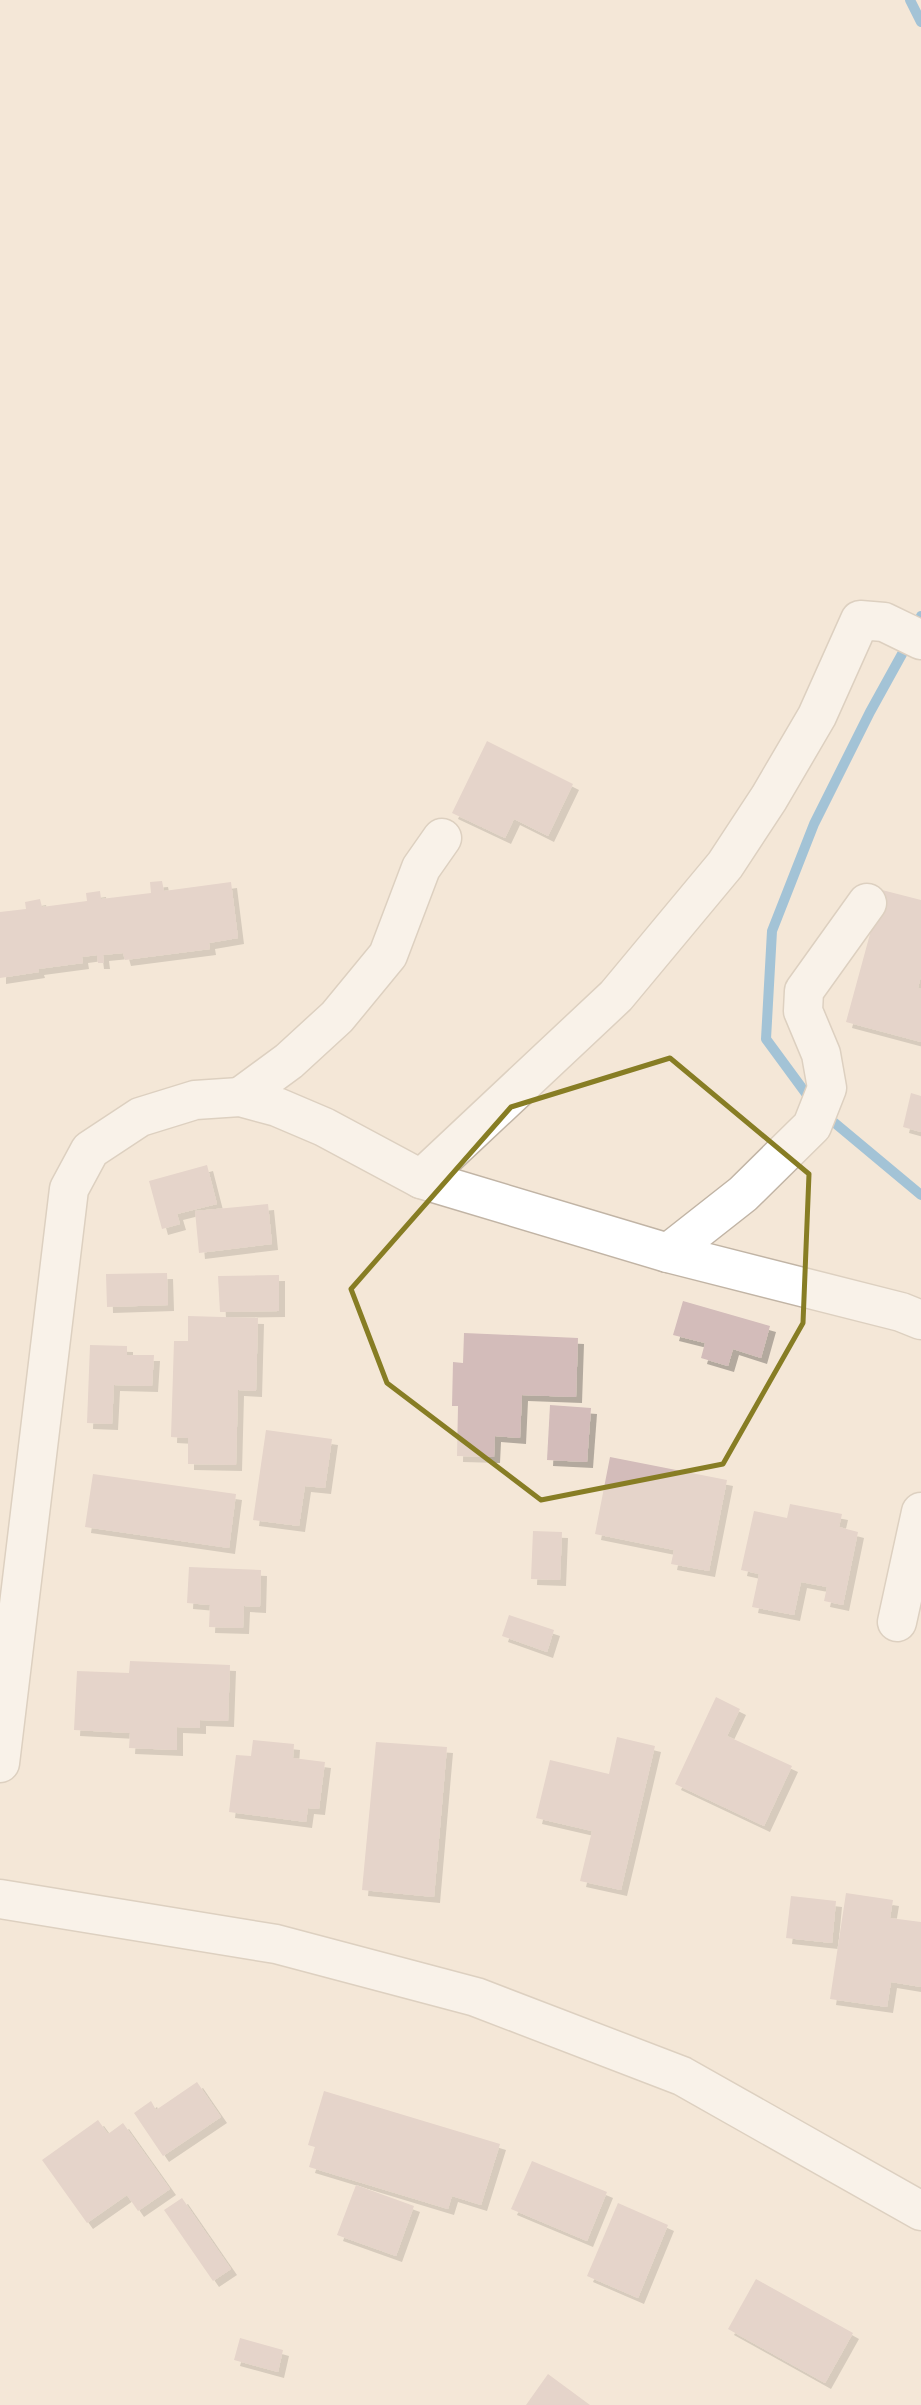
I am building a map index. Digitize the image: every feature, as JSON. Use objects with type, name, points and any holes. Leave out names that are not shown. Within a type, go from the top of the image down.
[{"type":"street","points":[[421,1179],[616,996],[725,865],[769,798],[817,716],[860,620],[884,622],[921,640]]},
{"type":"street","points":[[240,1097],[289,1061],[337,1017],[388,955],[421,868],[442,838]]},
{"type":"street","points":[[668,1252],[743,1194],[812,1126],[827,1088],[821,1054],[803,1011],[804,991],[867,903]]},
{"type":"street","points":[[0,1763],[69,1189],[90,1150],[140,1117],[195,1100],[240,1097],[277,1107],[324,1127],[421,1179],[668,1252],[901,1312],[921,1320]]},
{"type":"street","points":[[897,1622],[921,1512]]},
{"type":"street","points":[[0,1899],[276,1944],[476,1997],[682,2076],[921,2211]]},
{"type":"highlighted area","points":[[670,1058],[809,1174],[803,1323],[723,1464],[541,1500],[387,1383],[351,1289],[511,1107]]},
{"type":"building","points":[[487,741],[573,784],[548,836],[514,819],[505,838],[452,813]]},
{"type":"building","points":[[162,881],[164,891],[231,882],[238,938],[209,943],[210,949],[125,960],[123,953],[103,955],[104,963],[98,963],[97,955],[82,957],[83,963],[0,978],[0,912],[26,909],[25,902],[40,899],[42,907],[87,901],[86,893],[100,891],[101,899],[151,893],[150,882]]},
{"type":"building","points":[[882,890],[921,900],[921,976],[918,988],[921,989],[921,1042],[846,1022]]},
{"type":"building","points":[[911,1093],[921,1096],[921,1132],[903,1127]]},
{"type":"building","points":[[207,1165],[217,1204],[177,1214],[180,1224],[162,1229],[149,1181]]},
{"type":"building","points":[[268,1204],[272,1244],[199,1253],[195,1211]]},
{"type":"building","points":[[167,1273],[168,1305],[107,1307],[106,1274]]},
{"type":"building","points":[[279,1275],[279,1311],[220,1312],[218,1276]]},
{"type":"building","points":[[683,1301],[770,1326],[761,1358],[733,1349],[728,1366],[701,1358],[705,1343],[673,1335]]},
{"type":"building","points":[[188,1316],[258,1318],[256,1391],[238,1390],[236,1465],[188,1464],[188,1438],[171,1437],[174,1341],[188,1341]]},
{"type":"building","points":[[464,1333],[578,1338],[576,1397],[522,1395],[520,1438],[495,1436],[494,1457],[457,1456],[458,1406],[452,1406],[453,1362],[463,1363]]},
{"type":"building","points":[[90,1345],[127,1346],[127,1355],[154,1355],[152,1386],[114,1385],[112,1424],[87,1423]]},
{"type":"building","points":[[550,1405],[591,1408],[587,1462],[547,1460]]},
{"type":"building","points":[[266,1430],[332,1439],[325,1488],[305,1486],[299,1526],[253,1520]]},
{"type":"building","points":[[610,1457],[727,1480],[709,1571],[671,1564],[674,1550],[595,1534]]},
{"type":"building","points":[[93,1474],[236,1494],[229,1548],[85,1527]]},
{"type":"building","points":[[790,1504],[842,1514],[839,1527],[858,1532],[843,1605],[824,1601],[827,1587],[801,1582],[794,1615],[752,1607],[759,1574],[741,1570],[754,1511],[787,1518]]},
{"type":"building","points":[[533,1531],[562,1532],[560,1580],[531,1579]]},
{"type":"building","points":[[189,1567],[261,1570],[260,1607],[244,1606],[243,1628],[209,1627],[210,1605],[187,1603]]},
{"type":"building","points":[[509,1615],[554,1630],[547,1652],[502,1636]]},
{"type":"building","points":[[130,1661],[230,1665],[228,1721],[200,1720],[200,1728],[177,1727],[177,1750],[129,1748],[130,1733],[74,1730],[77,1671],[129,1673]]},
{"type":"building","points":[[716,1697],[740,1709],[727,1736],[792,1766],[764,1826],[675,1784]]},
{"type":"building","points":[[617,1737],[655,1746],[621,1890],[580,1881],[592,1831],[536,1818],[550,1760],[609,1774]]},
{"type":"building","points":[[253,1740],[294,1744],[293,1758],[325,1762],[319,1809],[308,1808],[306,1822],[229,1812],[236,1755],[251,1756]]},
{"type":"building","points":[[376,1742],[447,1747],[434,1897],[362,1890]]},
{"type":"building","points":[[846,1893],[893,1900],[890,1918],[921,1922],[921,1987],[891,1982],[887,2007],[830,1999]]},
{"type":"building","points":[[791,1896],[836,1901],[832,1943],[786,1938]]},
{"type":"building","points":[[197,2082],[221,2117],[163,2156],[134,2113],[151,2101],[156,2110]]},
{"type":"building","points":[[324,2091],[500,2144],[481,2205],[452,2196],[448,2209],[309,2167],[315,2147],[308,2145]]},
{"type":"building","points":[[98,2120],[108,2134],[123,2123],[170,2189],[138,2211],[127,2195],[87,2223],[42,2160]]},
{"type":"building","points":[[532,2161],[607,2192],[587,2241],[511,2209]]},
{"type":"building","points":[[356,2185],[414,2206],[396,2256],[337,2235]]},
{"type":"building","points":[[182,2198],[231,2269],[213,2281],[164,2210]]},
{"type":"building","points":[[618,2203],[668,2225],[638,2298],[587,2276]]},
{"type":"building","points":[[756,2279],[853,2333],[825,2383],[728,2329]]},
{"type":"building","points":[[240,2338],[283,2350],[278,2372],[234,2360]]},
{"type":"building","points":[[548,2374],[590,2405],[526,2405]]},
{"type":"waterway","points":[[910,0],[921,22]]},
{"type":"waterway","points":[[813,1103],[766,1039],[772,931],[814,824],[921,616]]},
{"type":"waterway","points":[[824,1114],[921,1195]]}]
